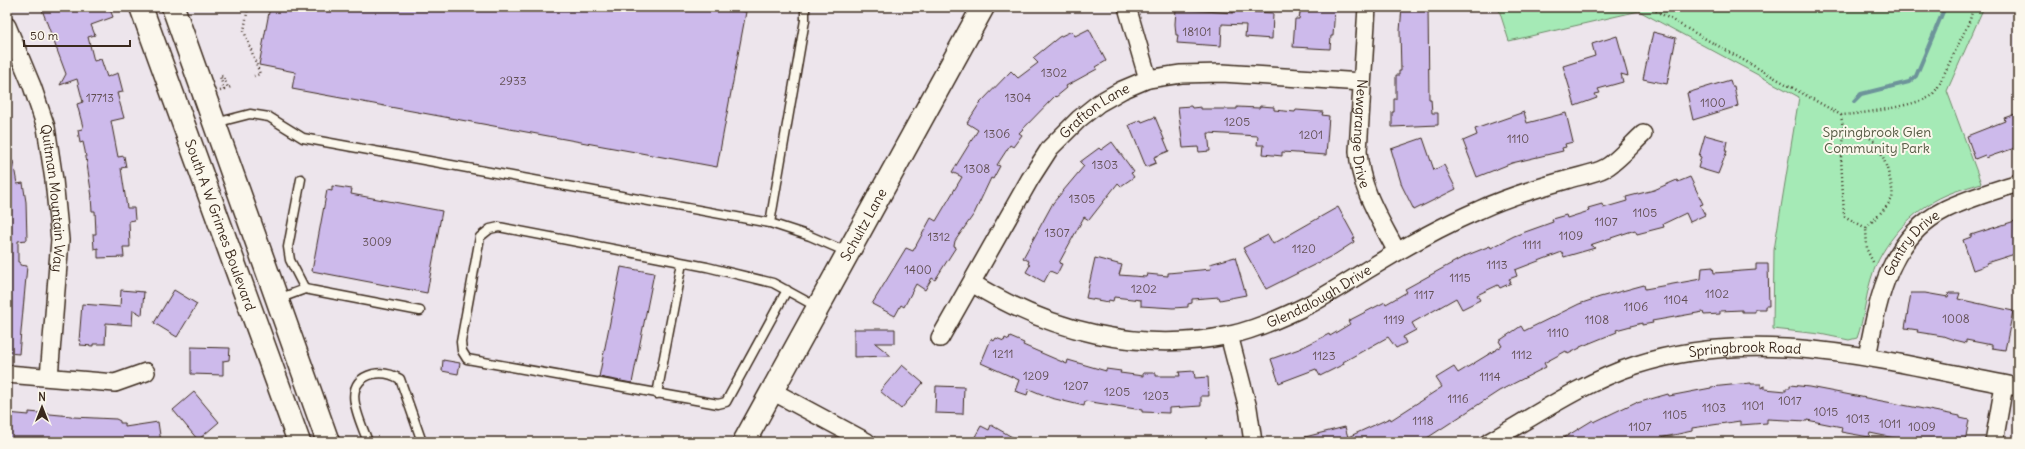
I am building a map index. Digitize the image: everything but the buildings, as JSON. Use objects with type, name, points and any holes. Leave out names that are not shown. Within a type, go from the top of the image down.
[{"type":"main road","name":"South A W Grimes Boulevard","points":[[141,7],[299,442]]},
{"type":"main road","name":"South A W Grimes Boulevard","points":[[173,7],[328,442]]},
{"type":"main road","name":"Schultz Lane","points":[[744,442],[847,252],[983,7]]},
{"type":"main road","points":[[188,134],[214,124]]},
{"type":"main road","points":[[251,309],[277,299]]},
{"type":"street","points":[[1127,7],[1148,79]]},
{"type":"street","name":"Newgrange Drive","points":[[1367,7],[1362,82],[1359,167],[1368,198],[1397,252]]},
{"type":"street","name":"Quitman Mountain Way","points":[[7,26],[32,86],[46,127],[54,180],[60,240],[49,377]]},
{"type":"street","name":"Grafton Lane","points":[[940,338],[1030,179],[1050,148],[1079,119],[1099,103],[1122,90],[1148,79],[1181,74],[1222,73],[1362,82]]},
{"type":"street","name":"Glendalough Drive","points":[[972,283],[1020,309],[1051,322],[1083,332],[1118,338],[1152,341],[1199,340],[1229,335],[1252,329],[1313,302],[1397,252],[1479,209],[1530,190],[1606,168],[1643,134]]},
{"type":"street","name":"Gantry Drive","points":[[1867,357],[1879,296],[1889,268],[1899,250],[1910,236],[1927,220],[1945,209],[2018,183]]},
{"type":"street","points":[[1229,335],[1248,408],[1253,442]]},
{"type":"street","name":"Springbrook Road","points":[[1489,442],[1592,383],[1636,365],[1686,352],[1731,347],[1819,350],[1867,357],[2011,386]]},
{"type":"street","points":[[7,374],[115,384],[146,372]]},
{"type":"street","points":[[1994,442],[2011,386]]},
{"type":"street","points":[[772,391],[867,442]]},
{"type":"lane","points":[[770,224],[805,20],[805,7]]},
{"type":"lane","points":[[214,124],[250,114],[269,117],[302,138],[770,224],[810,236],[847,252]]},
{"type":"lane","points":[[301,179],[288,247],[290,260],[304,289]]},
{"type":"lane","points":[[787,290],[726,402],[718,404],[466,359],[462,351],[461,342],[480,237],[490,229],[499,228],[682,263],[773,283],[787,290],[817,307]]},
{"type":"lane","points":[[657,394],[682,263]]},
{"type":"lane","points":[[277,299],[304,289],[420,311]]},
{"type":"lane","points":[[368,442],[357,411],[354,395],[356,384],[363,377],[378,373],[394,375],[400,379],[422,442]]},
{"type":"path","points":[[248,7],[244,31],[260,74],[254,76]]},
{"type":"path","points":[[1649,7],[1841,115],[1855,115],[1905,104],[1930,96],[1937,89],[1970,20],[1973,7]]},
{"type":"path","points":[[215,92],[224,90],[220,76],[223,76],[228,88],[231,87]]},
{"type":"path","points":[[1841,115],[1844,136],[1841,157],[1844,216],[1866,228]]},
{"type":"path","points":[[1844,136],[1864,135],[1876,143],[1892,182],[1892,197],[1866,228],[1867,250],[1874,264]]},
{"type":"green space","name":"Springbrook Glen Community Park","points":[[1498,7],[1984,7],[1947,91],[1981,183],[1950,193],[1934,201],[1910,219],[1890,241],[1882,253],[1871,279],[1857,338],[1849,340],[1820,334],[1773,329],[1774,250],[1799,97],[1639,11],[1509,41]]},
{"type":"waterway","points":[[1854,101],[1861,94],[1909,82],[1916,76],[1945,7]]}]
